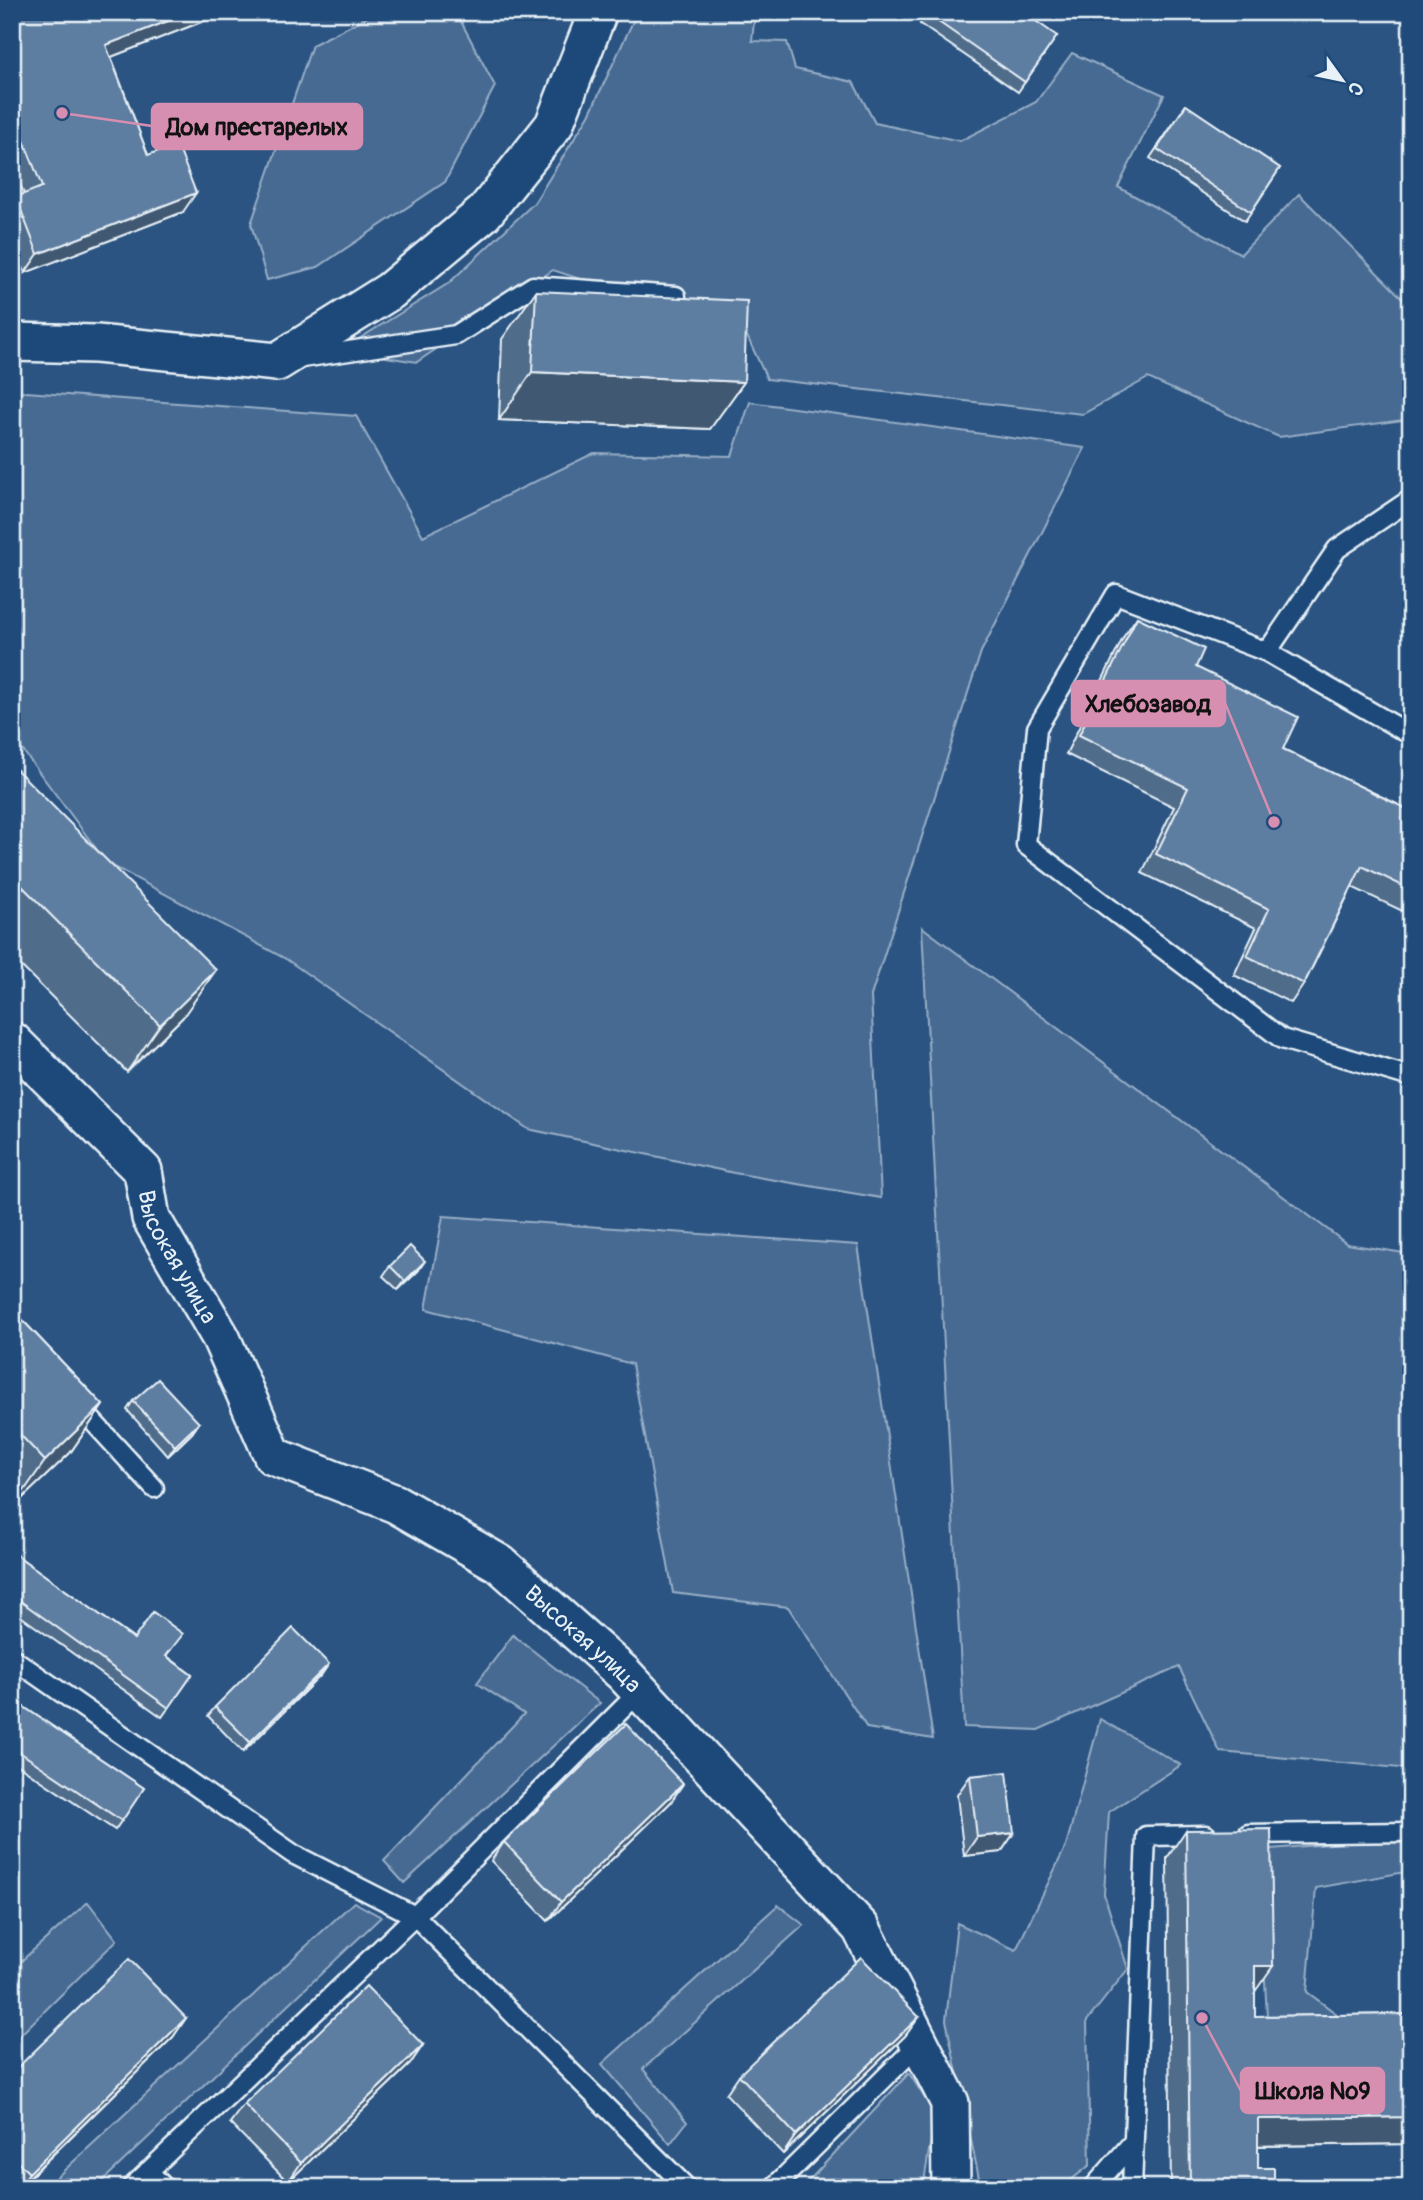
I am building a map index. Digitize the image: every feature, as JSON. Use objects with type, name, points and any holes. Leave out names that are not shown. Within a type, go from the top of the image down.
[{"type":"street","points":[[12,342],[96,344],[277,362],[390,291],[484,213],[554,125],[598,12]]},
{"type":"street","name":"Высокая улица","points":[[12,1041],[143,1171],[151,1218],[221,1338],[272,1456],[396,1504],[500,1564],[623,1673],[861,1928],[950,2103],[951,2188]]},
{"type":"lane","points":[[277,362],[456,335],[533,286],[676,296]]},
{"type":"lane","points":[[1267,652],[1337,549],[1411,499]]},
{"type":"lane","points":[[1411,735],[1267,652],[1116,594],[1037,728],[1026,845],[1282,1039],[1411,1077]]},
{"type":"lane","points":[[67,1393],[154,1488]]},
{"type":"lane","points":[[12,1658],[293,1854],[415,1916],[687,2188]]},
{"type":"lane","points":[[131,2188],[415,1916],[640,1691]]},
{"type":"lane","points":[[1132,2188],[1146,1836],[1411,1832]]},
{"type":"lane","points":[[774,2188],[920,2043]]},
{"type":"lane","points":[[1093,2188],[1134,2141]]},
{"type":"lane","points":[[148,2171],[165,2188]]},
{"type":"shaded area","points":[[377,12],[456,12],[495,86],[445,182],[318,267],[267,280],[251,224],[312,45]]},
{"type":"shaded area","points":[[640,12],[755,12],[752,41],[787,42],[795,69],[853,82],[875,123],[960,141],[1036,102],[1072,53],[1164,95],[1118,187],[1241,254],[1299,194],[1411,307],[1411,419],[1279,437],[1148,378],[1083,414],[767,379],[741,323],[641,299],[553,270],[417,362],[341,350],[449,283],[534,203],[589,115],[635,17]]},
{"type":"shaded area","points":[[12,391],[356,416],[423,536],[594,453],[732,456],[750,402],[1085,448],[981,652],[871,996],[881,1198],[734,1173],[528,1129],[286,959],[107,863],[12,736]]},
{"type":"shaded area","points":[[922,927],[1347,1244],[1411,1254],[1411,1769],[1220,1752],[1179,1667],[1038,1730],[964,1727]]},
{"type":"shaded area","points":[[443,1216],[858,1245],[933,1739],[867,1728],[788,1607],[673,1593],[632,1364],[426,1309]]},
{"type":"shaded area","points":[[513,1635],[600,1703],[404,1883],[384,1861],[524,1714],[477,1683]]},
{"type":"shaded area","points":[[1100,1719],[1181,1765],[1109,1812],[1104,1894],[1128,1969],[1087,2021],[1090,2165],[1061,2188],[981,2188],[946,2020],[957,1923],[1016,1950],[1066,1846]]},
{"type":"shaded area","points":[[1411,1837],[1411,1871],[1316,1888],[1307,1992],[1349,2023],[1268,2036],[1258,1850]]},
{"type":"shaded area","points":[[88,1902],[117,1940],[12,2043],[12,1969]]},
{"type":"shaded area","points":[[354,1902],[381,1917],[95,2188],[45,2188]]},
{"type":"shaded area","points":[[778,1905],[804,1925],[643,2069],[687,2122],[670,2144],[602,2064]]},
{"type":"shaded area","points":[[909,2073],[935,2114],[923,2188],[802,2188]]},
{"type":"building","points":[[12,12],[191,12],[106,45],[148,155],[177,144],[196,193],[38,254],[16,197],[42,187],[12,110]]},
{"type":"building","points":[[1023,12],[1057,36],[1025,82],[927,14]]},
{"type":"building","points":[[1186,105],[1280,168],[1251,212],[1157,149]]},
{"type":"building","points":[[536,291],[747,301],[744,382],[532,372]]},
{"type":"building","points":[[1137,617],[1204,649],[1196,667],[1298,717],[1283,749],[1411,811],[1411,890],[1362,866],[1304,984],[1247,956],[1269,909],[1156,854],[1188,788],[1079,735]]},
{"type":"building","points":[[12,765],[216,970],[160,1025],[12,876]]},
{"type":"building","points":[[410,1246],[425,1261],[405,1281],[390,1266]]},
{"type":"building","points":[[12,1309],[103,1405],[45,1461],[12,1426]]},
{"type":"building","points":[[158,1379],[199,1423],[175,1446],[133,1401]]},
{"type":"building","points":[[12,1552],[134,1639],[153,1612],[183,1634],[166,1656],[192,1675],[169,1708],[12,1595]]},
{"type":"building","points":[[293,1628],[329,1664],[250,1742],[215,1707]]},
{"type":"building","points":[[12,1699],[144,1788],[122,1821],[12,1747]]},
{"type":"building","points":[[626,1724],[683,1784],[561,1902],[504,1842]]},
{"type":"building","points":[[1007,1772],[1014,1833],[977,1837],[970,1776]]},
{"type":"building","points":[[1271,1829],[1273,1966],[1255,1966],[1255,2016],[1411,2014],[1411,2117],[1258,2119],[1258,2168],[1274,2168],[1274,2188],[1190,2188],[1186,1830]]},
{"type":"building","points":[[861,1957],[919,2017],[796,2135],[739,2075]]},
{"type":"building","points":[[129,1959],[186,2018],[29,2173],[12,2156],[12,2073]]},
{"type":"building","points":[[366,1986],[423,2045],[301,2163],[244,2104]]},
{"type":"place","name":"Дом престарелых","points":[[62,113]]},
{"type":"place","name":"Хлебозавод","points":[[1274,822]]},
{"type":"place","name":"Школа №9","points":[[1202,2018]]}]
